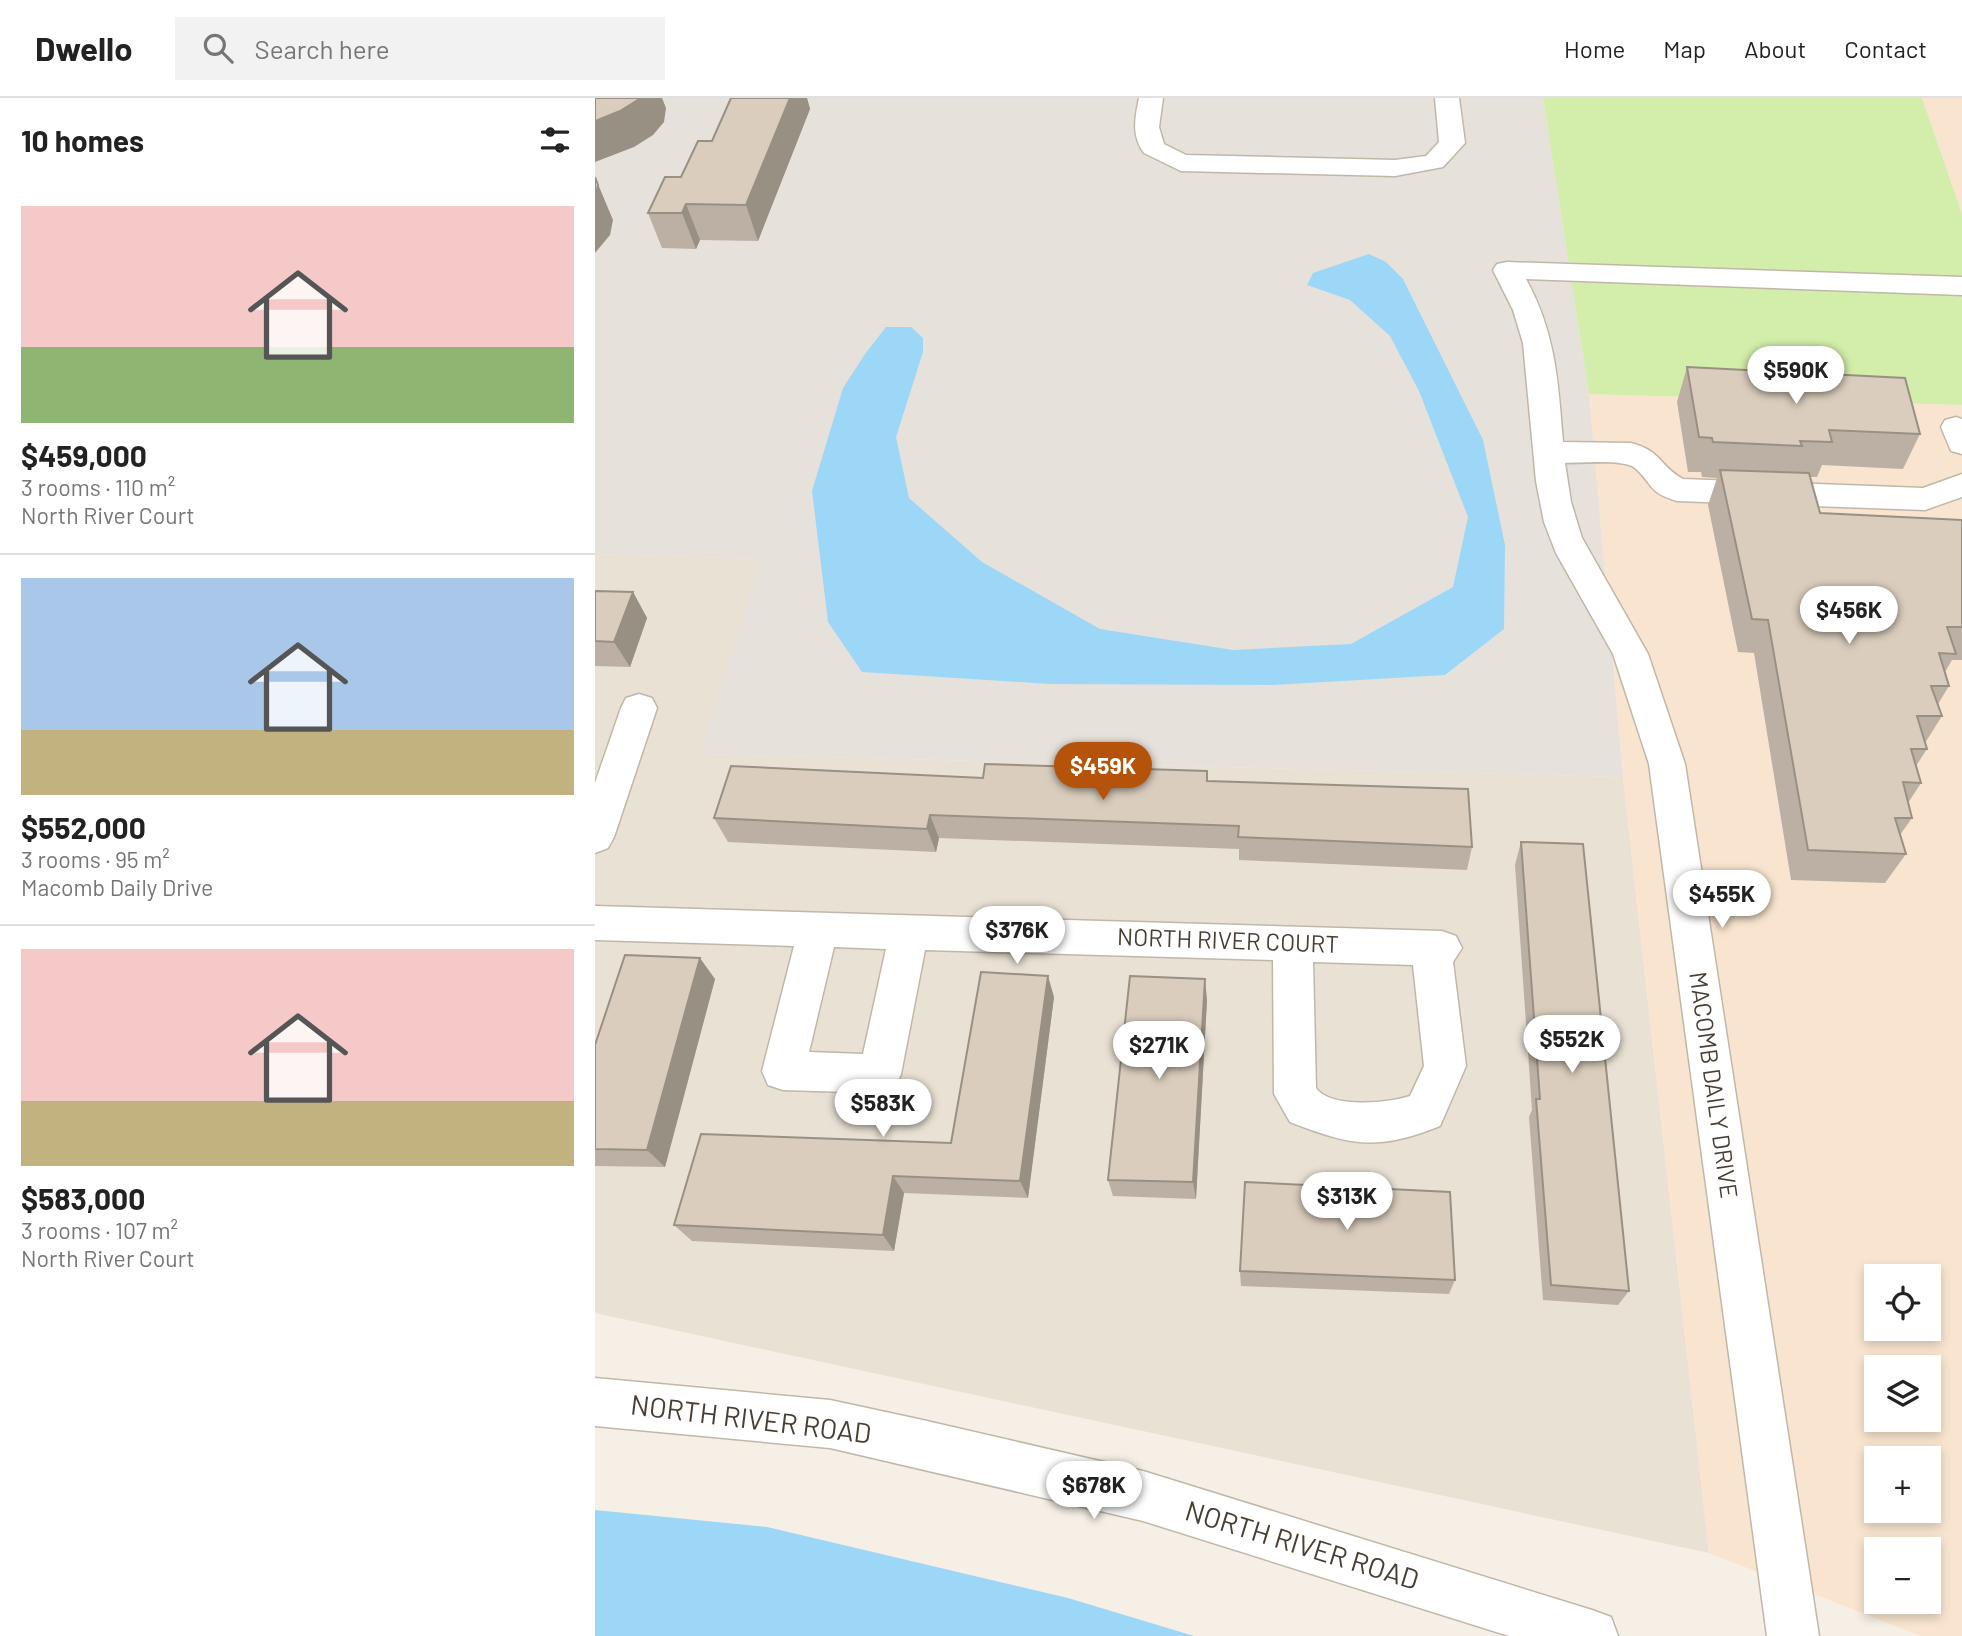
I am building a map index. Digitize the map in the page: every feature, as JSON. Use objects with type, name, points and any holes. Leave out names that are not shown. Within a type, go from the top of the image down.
[{"type":"street","points":[[1151,98],[1146,127],[1153,148],[1181,163],[1395,167],[1434,162],[1452,143],[1447,98]]},
{"type":"street","name":"MACOMB DAILY DRIVE","points":[[1793,1636],[1667,764],[1640,675],[1623,639],[1582,571],[1560,525],[1548,452],[1540,353],[1531,320],[1507,270],[1962,285]]},
{"type":"street","points":[[1548,452],[1631,453],[1646,461],[1661,481],[1677,490],[1925,499],[1962,485]]},
{"type":"street","points":[[595,837],[639,708]]},
{"type":"street","name":"NORTH RIVER COURT","points":[[595,923],[1436,947],[1445,1066],[1425,1112],[1390,1123],[1342,1121],[1305,1108],[1295,1094],[1293,943]]},
{"type":"street","points":[[818,929],[783,1071],[880,1073],[909,932]]},
{"type":"street","name":"NORTH RIVER ROAD","points":[[595,1402],[793,1420],[918,1443],[1143,1496],[1592,1636]]},
{"type":"shaded area","points":[[595,98],[1543,98],[1589,394],[1623,777],[699,754],[761,559],[595,554]]},
{"type":"shaded area","points":[[1744,98],[1962,98],[1962,214],[1924,104]]},
{"type":"shaded area","points":[[1589,394],[1962,405],[1962,1636],[1921,1636],[1865,1614],[1941,1614],[1941,1537],[1864,1537],[1864,1614],[1709,1553],[1623,777]]},
{"type":"shaded area","points":[[595,554],[761,559],[700,754],[1623,777],[1709,1553],[595,1313]]},
{"type":"green space","points":[[1543,98],[1922,98],[1962,214],[1962,405],[1589,394]]},
{"type":"water","points":[[1369,254],[1386,262],[1403,279],[1483,440],[1505,545],[1504,629],[1445,675],[1273,685],[1050,684],[862,672],[828,622],[812,491],[843,388],[886,327],[911,327],[923,338],[923,352],[896,437],[909,498],[982,562],[1100,629],[1233,650],[1351,644],[1453,587],[1468,517],[1419,391],[1390,336],[1350,300],[1307,285],[1313,273]]},
{"type":"water","points":[[595,1510],[767,1527],[1068,1598],[1194,1636],[595,1636]]},
{"type":"building","points":[[595,98],[641,98],[620,111],[595,121]]},
{"type":"building","points":[[731,98],[790,98],[746,205],[686,204],[682,213],[648,213],[665,177],[681,177],[698,141],[712,141]]},
{"type":"building","points":[[595,177],[598,185],[595,199]]},
{"type":"building","points":[[1687,367],[1905,378],[1920,434],[1829,430],[1832,442],[1800,441],[1802,446],[1713,442],[1712,438],[1699,437]]},
{"type":"building","points":[[1720,470],[1809,473],[1820,513],[1962,520],[1962,627],[1947,627],[1956,654],[1939,653],[1949,686],[1931,686],[1942,716],[1917,716],[1927,749],[1911,749],[1921,783],[1903,782],[1912,818],[1895,818],[1906,854],[1808,850],[1768,620],[1752,619]]},
{"type":"building","points":[[595,591],[633,592],[614,642],[595,641]]},
{"type":"building","points":[[985,764],[1207,771],[1207,781],[1468,789],[1472,847],[1238,837],[1239,826],[930,815],[927,829],[714,818],[731,766],[983,778]]},
{"type":"building","points":[[1521,842],[1583,844],[1629,1291],[1551,1285],[1536,1099],[1540,1099]]},
{"type":"building","points":[[625,955],[700,958],[647,1150],[595,1149],[595,1045]]},
{"type":"building","points":[[981,972],[1048,976],[1020,1181],[893,1176],[883,1235],[674,1225],[701,1134],[951,1143]]},
{"type":"building","points":[[1130,976],[1205,979],[1193,1182],[1108,1180]]},
{"type":"building","points":[[1245,1182],[1450,1192],[1455,1280],[1240,1271]]}]
